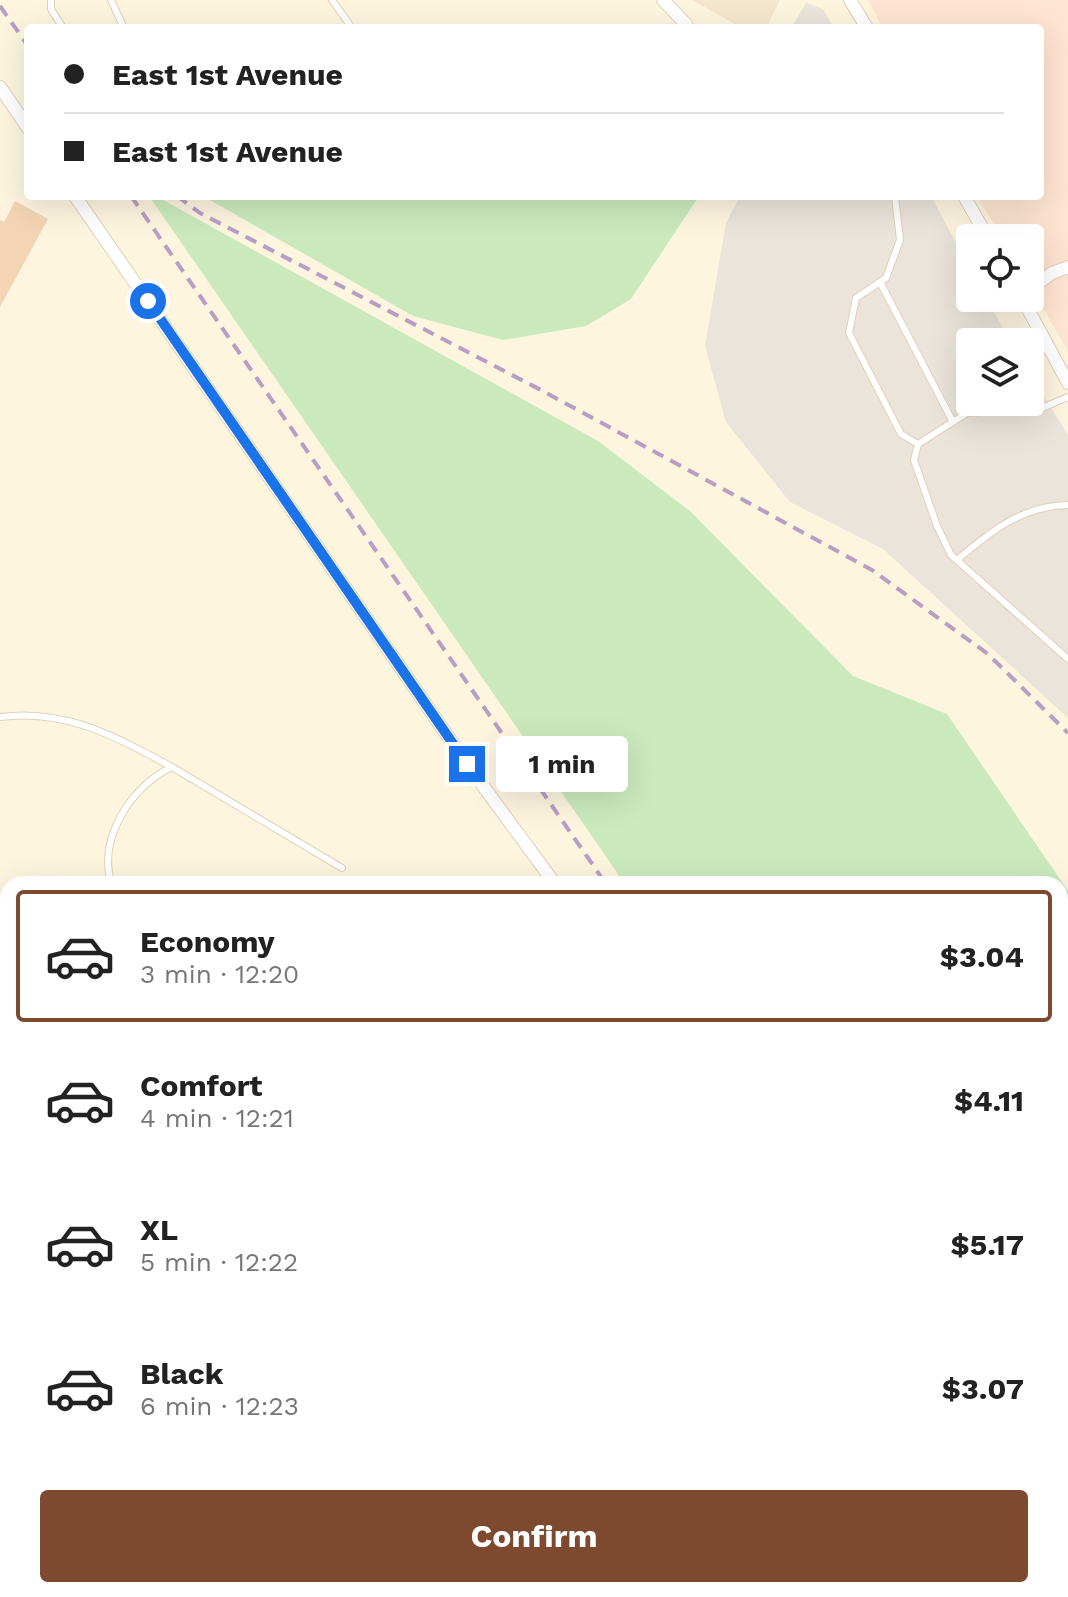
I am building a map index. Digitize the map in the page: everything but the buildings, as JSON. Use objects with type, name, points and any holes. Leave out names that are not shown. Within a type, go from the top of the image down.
[{"type":"street","points":[[663,0],[686,24]]},
{"type":"street","points":[[850,0],[865,24]]},
{"type":"street","points":[[0,87],[24,122]]},
{"type":"street","points":[[78,200],[460,753],[549,876]]},
{"type":"street","points":[[966,200],[980,224]]},
{"type":"street","points":[[1044,279],[1068,267]]},
{"type":"street","points":[[1030,312],[1068,383]]},
{"type":"lane","points":[[51,0],[51,9],[60,24]]},
{"type":"lane","points":[[111,0],[122,24]]},
{"type":"lane","points":[[332,0],[349,24]]},
{"type":"lane","points":[[895,200],[900,240],[886,278],[856,298],[849,333],[901,434],[918,444]]},
{"type":"lane","points":[[880,282],[953,422]]},
{"type":"lane","points":[[1068,397],[1042,408],[967,413],[918,444],[914,460],[937,526],[957,560],[1068,659]]},
{"type":"lane","points":[[957,560],[1022,513],[1042,505],[1068,505]]},
{"type":"lane","points":[[0,710],[9,716]]},
{"type":"lane","points":[[0,717],[27,714],[78,720],[172,767],[342,868]]},
{"type":"lane","points":[[109,876],[106,867],[108,844],[135,794],[152,776],[172,767]]},
{"type":"shaded area","points":[[692,0],[780,0],[768,24],[735,24]]},
{"type":"shaded area","points":[[868,0],[1068,0],[1068,351],[1044,310],[1044,224],[994,224],[979,200],[1044,200],[1044,24],[881,24]]},
{"type":"shaded area","points":[[806,3],[823,9],[832,24],[793,24]]},
{"type":"shaded area","points":[[738,200],[933,200],[956,243],[956,312],[994,312],[1003,328],[956,328],[956,416],[1044,416],[1044,396],[1068,435],[1068,718],[883,549],[790,502],[726,422],[705,346],[726,223]]},
{"type":"green space","points":[[152,200],[163,200],[598,441],[690,511],[853,676],[947,714],[1058,876],[619,876]]},
{"type":"green space","points":[[210,200],[696,200],[631,299],[586,326],[503,340],[413,316]]},
{"type":"railway","points":[[0,6],[24,40]]},
{"type":"railway","points":[[134,200],[600,876]]},
{"type":"railway","points":[[182,200],[200,213],[541,390],[872,570],[988,654],[1068,733]]},
{"type":"route","points":[[148,301],[467,764]]}]
